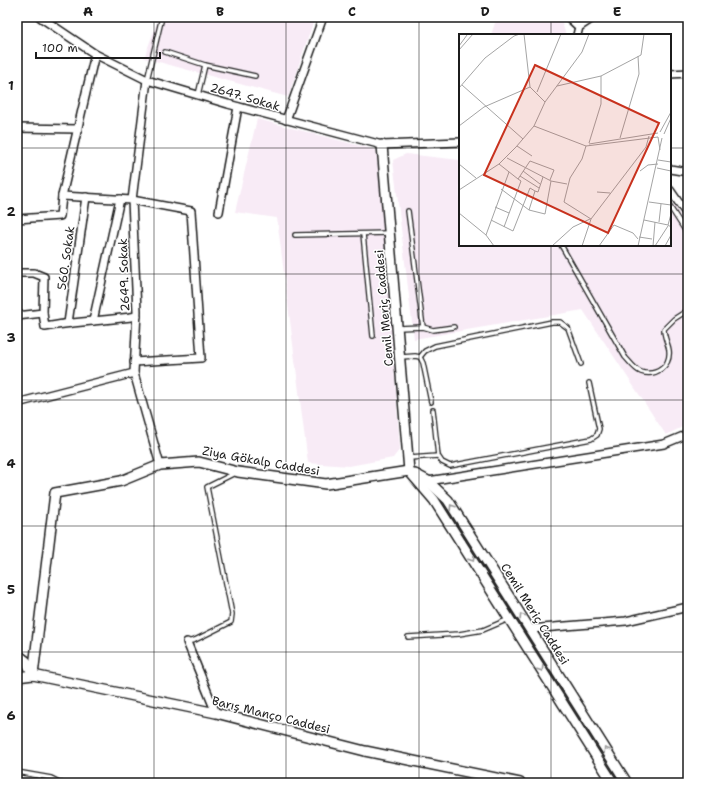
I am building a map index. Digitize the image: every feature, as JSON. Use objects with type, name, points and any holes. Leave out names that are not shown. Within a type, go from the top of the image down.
[{"type":"street","name":"2647. Sokak","points":[[40,17],[95,54],[147,80],[238,107],[382,145],[459,142]]},
{"type":"street","points":[[286,120],[323,17]]},
{"type":"street","points":[[568,17],[579,27]]},
{"type":"street","points":[[578,34],[579,27],[594,17]]},
{"type":"street","points":[[17,219],[60,216],[62,196],[95,54]]},
{"type":"street","points":[[671,74],[688,73]]},
{"type":"street","name":"2649. Sokak","points":[[147,80],[132,200],[137,316],[134,373],[160,465]]},
{"type":"street","points":[[219,212],[238,107]]},
{"type":"street","points":[[17,128],[78,129]]},
{"type":"street","name":"Cemil Meriç Caddesi","points":[[382,145],[409,470],[434,500],[612,783]]},
{"type":"street","points":[[671,169],[688,172]]},
{"type":"street","points":[[671,191],[688,216]]},
{"type":"street","points":[[62,196],[132,200],[191,211],[201,358],[134,362]]},
{"type":"street","name":"560. Sokak","points":[[68,323],[86,197]]},
{"type":"street","points":[[93,321],[120,199]]},
{"type":"street","points":[[17,273],[34,273],[44,276],[43,313],[46,327],[68,323],[111,320],[137,316]]},
{"type":"street","points":[[17,316],[43,313]]},
{"type":"street","points":[[17,403],[134,373]]},
{"type":"street","points":[[428,481],[664,444],[688,434]]},
{"type":"street","name":"Ziya Gökalp Caddesi","points":[[33,675],[55,493],[121,481],[160,465],[199,462],[238,472],[326,484],[409,470]]},
{"type":"street","name":"Cemil Meriç Caddesi","points":[[409,470],[428,481],[448,500],[627,783]]},
{"type":"street","points":[[530,629],[626,621],[688,607]]},
{"type":"street","points":[[187,642],[216,713]]},
{"type":"street","points":[[17,654],[26,661],[33,675]]},
{"type":"street","name":"Barış Manço Caddesi","points":[[17,677],[33,675],[216,713],[365,751],[520,783]]},
{"type":"lane","points":[[147,80],[162,17]]},
{"type":"lane","points":[[165,52],[205,65],[256,76]]},
{"type":"lane","points":[[198,95],[205,65]]},
{"type":"lane","points":[[671,209],[688,235]]},
{"type":"lane","points":[[408,211],[422,328]]},
{"type":"lane","points":[[295,235],[390,233]]},
{"type":"lane","points":[[363,234],[373,336]]},
{"type":"lane","points":[[562,246],[624,357],[639,372],[652,374],[663,369],[669,359],[669,349],[664,337],[664,329],[674,319],[688,310]]},
{"type":"lane","points":[[420,357],[425,351],[435,346],[552,322],[560,322],[568,328],[581,364]]},
{"type":"lane","points":[[398,328],[422,328],[433,330],[454,327]]},
{"type":"lane","points":[[400,357],[420,357]]},
{"type":"lane","points":[[420,357],[423,363],[431,402]]},
{"type":"lane","points":[[433,410],[438,456],[442,462],[450,466],[592,439],[597,435],[599,429],[589,383]]},
{"type":"lane","points":[[408,458],[438,456]]},
{"type":"lane","points":[[187,642],[195,640],[231,622],[232,614],[207,487],[238,472]]},
{"type":"lane","points":[[408,637],[460,634],[483,630],[509,618]]},
{"type":"lane","points":[[17,772],[51,778],[61,783]]},
{"type":"shaded area","points":[[159,17],[315,17],[288,97],[144,58]]},
{"type":"shaded area","points":[[497,17],[560,17],[566,34],[491,34]]},
{"type":"shaded area","points":[[257,119],[376,150],[384,223],[400,449],[393,458],[349,466],[308,463],[277,218],[235,212]]},
{"type":"shaded area","points":[[406,154],[459,160],[459,246],[671,246],[671,201],[688,226],[688,320],[684,323],[688,329],[688,424],[666,435],[583,310],[414,339],[393,160]]}]
